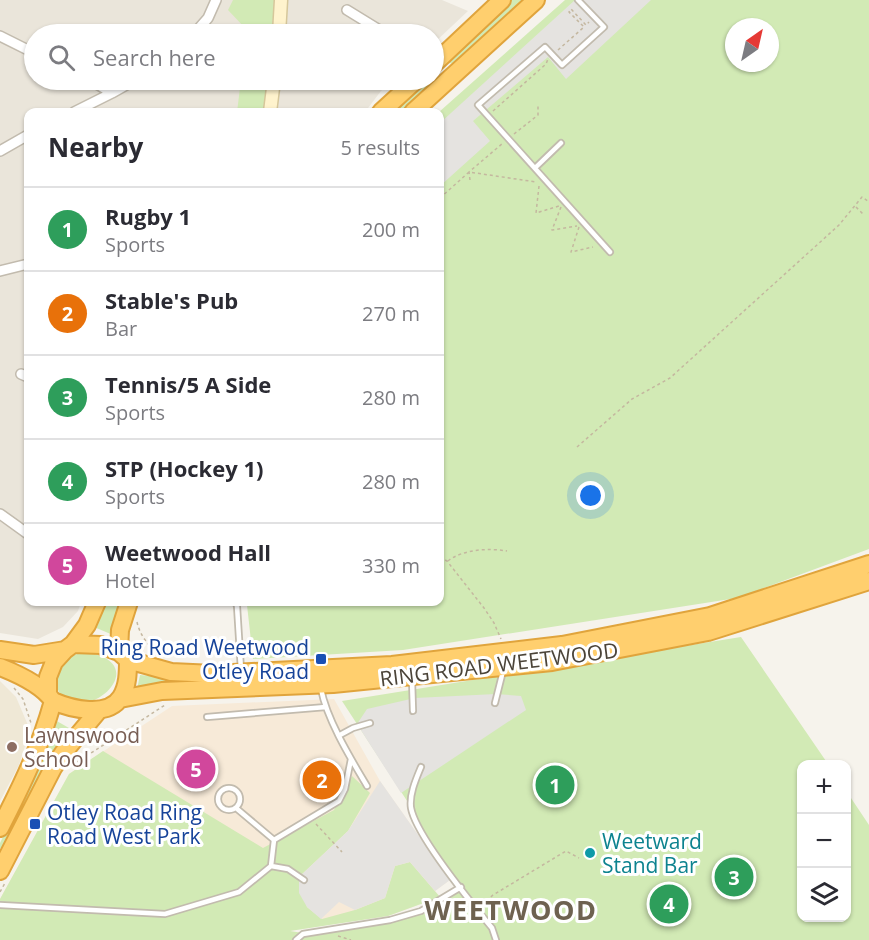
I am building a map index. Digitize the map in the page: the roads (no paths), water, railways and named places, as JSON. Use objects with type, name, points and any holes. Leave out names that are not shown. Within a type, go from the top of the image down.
[{"type":"highway","points":[[444,54],[502,0]]},
{"type":"highway","points":[[444,84],[536,0]]},
{"type":"highway","points":[[444,74],[449,80]]},
{"type":"highway","points":[[385,108],[405,90]]},
{"type":"highway","points":[[418,108],[438,90]]},
{"type":"highway","name":"RING ROAD WEETWOOD","points":[[124,656],[171,672],[241,672],[392,665],[504,666],[562,645],[710,616],[869,564]]},
{"type":"highway","name":"RING ROAD WEETWOOD","points":[[120,699],[162,691],[320,684],[552,662],[708,632],[869,581]]},
{"type":"highway","points":[[0,828],[43,737],[51,698],[48,677],[54,662],[87,625],[94,606]]},
{"type":"highway","points":[[0,871],[63,753],[99,710],[120,699],[127,680],[120,630],[128,606]]},
{"type":"highway","points":[[0,650],[34,655],[69,647],[100,645],[124,656]]},
{"type":"highway","points":[[6,669],[51,698],[80,710],[99,710]]},
{"type":"street","points":[[203,24],[216,0]]},
{"type":"street","points":[[280,24],[281,0]]},
{"type":"street","points":[[347,10],[370,24]]},
{"type":"street","points":[[0,36],[24,48]]},
{"type":"street","points":[[107,90],[112,93]]},
{"type":"street","points":[[82,108],[117,90]]},
{"type":"street","points":[[270,108],[273,90]]},
{"type":"street","points":[[0,151],[24,137]]},
{"type":"street","points":[[0,271],[24,265]]},
{"type":"street","points":[[0,514],[24,531]]},
{"type":"lane","points":[[578,0],[604,27],[562,65],[545,47],[478,105],[610,252]]},
{"type":"lane","points":[[535,168],[561,143]]},
{"type":"lane","points":[[237,606],[241,672]]},
{"type":"lane","points":[[495,703],[504,666]]},
{"type":"lane","points":[[412,676],[413,711]]},
{"type":"lane","points":[[320,684],[326,707],[367,786]]},
{"type":"lane","points":[[207,717],[326,707]]},
{"type":"lane","points":[[340,735],[370,723]]},
{"type":"lane","points":[[274,840],[339,801],[345,789],[351,759]]},
{"type":"lane","points":[[421,767],[414,787],[411,807],[420,830],[492,928],[496,940]]},
{"type":"lane","points":[[231,787],[238,792],[240,802],[236,808],[227,810],[221,807],[217,799],[221,790],[231,787]]},
{"type":"lane","points":[[236,808],[274,840]]},
{"type":"lane","points":[[0,905],[165,914],[239,892],[271,866],[274,840]]},
{"type":"lane","points":[[271,866],[288,868],[304,880]]},
{"type":"lane","points":[[296,940],[303,933],[390,920],[421,911],[460,887]]},
{"type":"place","name":"Ring Road Weetwood Otley Road","points":[[321,659]]},
{"type":"place","name":"Lawnswood School","points":[[12,747]]},
{"type":"place","name":"Weetwood Hall","points":[[196,769]]},
{"type":"place","name":"Stable's Pub","points":[[322,780]]},
{"type":"place","name":"Rugby 1","points":[[555,785]]},
{"type":"place","name":"Otley Road Ring Road West Park","points":[[35,824]]},
{"type":"place","name":"Weetward Stand Bar","points":[[590,853]]},
{"type":"place","name":"Tennis/5 A Side","points":[[734,877]]},
{"type":"place","name":"STP (Hockey 1)","points":[[669,904]]},
{"type":"district","name":"WEETWOOD","points":[[511,909]]}]
